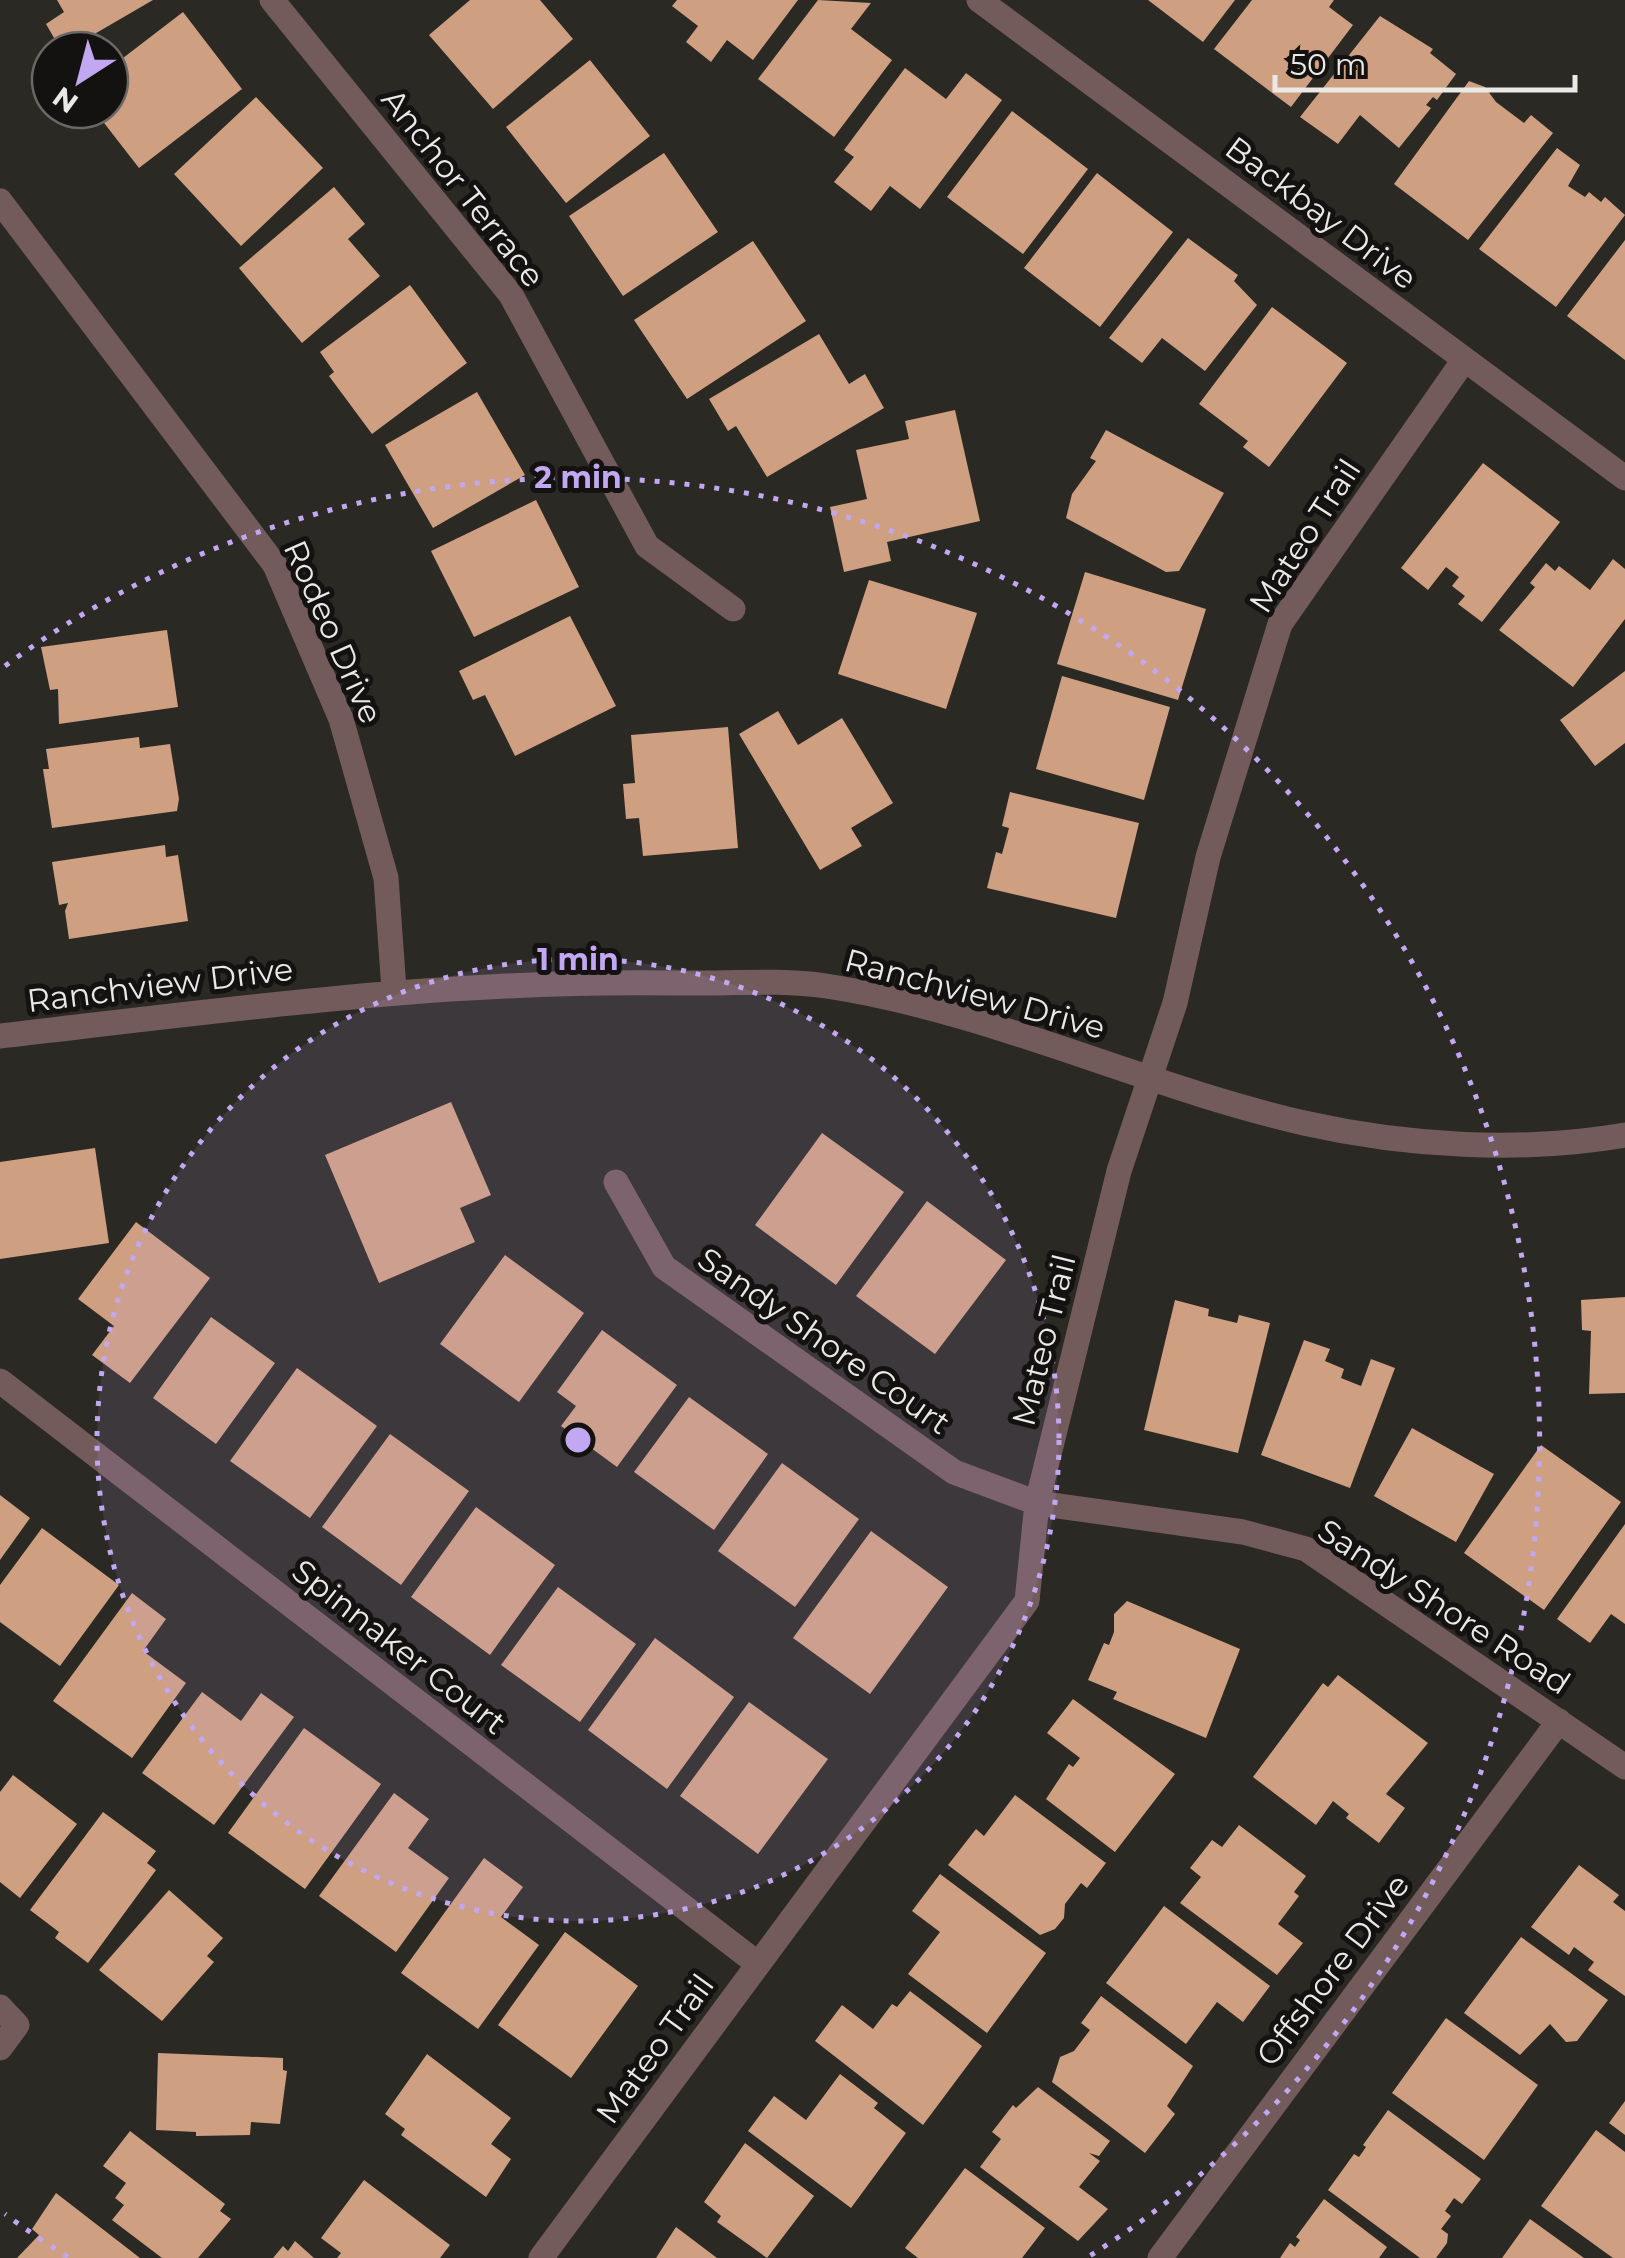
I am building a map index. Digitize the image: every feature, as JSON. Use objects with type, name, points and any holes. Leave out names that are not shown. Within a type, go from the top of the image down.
[{"type":"street","name":"Anchor Terrace","points":[[272,0],[511,295],[647,546],[733,609]]},
{"type":"street","name":"Backbay Drive","points":[[979,0],[1625,478]]},
{"type":"street","name":"Rodeo Drive","points":[[0,201],[275,565],[341,719],[386,878],[394,990]]},
{"type":"street","name":"Mateo Trail","points":[[541,2258],[1027,1601],[1037,1504],[1119,1171],[1175,1003],[1208,858],[1280,624],[1464,360]]},
{"type":"street","name":"Ranchview Drive","points":[[0,1036],[394,990],[631,982],[824,986],[994,1026],[1304,1123],[1382,1138],[1488,1144],[1590,1141],[1625,1135]]},
{"type":"street","name":"Sandy Shore Court","points":[[616,1182],[664,1268],[954,1472],[1037,1504]]},
{"type":"street","name":"Spinnaker Court","points":[[0,1381],[758,1964]]},
{"type":"street","name":"Sandy Shore Road","points":[[1037,1504],[1243,1532],[1306,1549],[1625,1767]]},
{"type":"street","name":"Offshore Drive","points":[[1160,2258],[1559,1721]]},
{"type":"street","points":[[0,2048],[8,2016]]},
{"type":"building","points":[[57,0],[153,0],[101,30],[49,30],[46,24],[64,12]]},
{"type":"building","points":[[470,0],[540,0],[573,39],[493,109],[429,35]]},
{"type":"building","points":[[677,0],[798,0],[753,60],[727,40],[711,62],[686,42],[698,26],[672,6]]},
{"type":"building","points":[[818,0],[871,3],[851,29],[892,60],[834,137],[758,79]]},
{"type":"building","points":[[1148,0],[1235,0],[1203,42]]},
{"type":"building","points":[[1252,0],[1334,0],[1329,7],[1353,25],[1291,107],[1214,49]]},
{"type":"building","points":[[183,12],[242,89],[139,168],[110,130],[130,130],[130,53]]},
{"type":"building","points":[[1380,16],[1433,49],[1430,53],[1456,74],[1437,100],[1433,97],[1426,105],[1431,108],[1399,148],[1360,115],[1338,144],[1300,117]]},
{"type":"building","points":[[590,60],[650,136],[566,203],[506,127]]},
{"type":"building","points":[[905,68],[946,99],[966,73],[1002,100],[920,209],[890,186],[871,211],[834,182],[854,157],[844,150]]},
{"type":"building","points":[[1469,81],[1485,87],[1496,102],[1524,123],[1531,115],[1553,133],[1468,240],[1394,184]]},
{"type":"building","points":[[256,97],[323,168],[241,246],[174,174]]},
{"type":"building","points":[[1012,111],[1088,169],[1023,254],[947,197]]},
{"type":"building","points":[[1557,148],[1580,165],[1568,186],[1585,197],[1589,192],[1601,202],[1605,197],[1625,215],[1556,307],[1479,249]]},
{"type":"building","points":[[664,153],[718,232],[623,296],[569,216]]},
{"type":"building","points":[[1097,173],[1173,232],[1100,327],[1024,268]]},
{"type":"building","points":[[334,187],[365,224],[348,239],[380,276],[302,343],[239,268]]},
{"type":"building","points":[[1188,238],[1238,275],[1234,281],[1257,305],[1205,371],[1162,338],[1142,363],[1109,338]]},
{"type":"building","points":[[1625,240],[1625,360],[1567,316]]},
{"type":"building","points":[[753,241],[806,321],[687,399],[634,320]]},
{"type":"building","points":[[410,285],[467,363],[372,434],[329,376],[334,372],[320,352]]},
{"type":"building","points":[[1272,307],[1347,363],[1269,467],[1243,447],[1248,441],[1199,404]]},
{"type":"building","points":[[819,334],[849,384],[865,374],[884,408],[767,477],[736,426],[728,431],[709,399]]},
{"type":"building","points":[[477,392],[525,475],[433,528],[385,445]]},
{"type":"building","points":[[955,410],[980,521],[887,542],[891,561],[844,572],[830,507],[867,499],[856,450],[909,439],[905,421]]},
{"type":"building","points":[[1106,430],[1224,493],[1179,571],[1166,572],[1066,518],[1072,494],[1096,461],[1090,458]]},
{"type":"building","points":[[1483,463],[1560,522],[1482,622],[1458,604],[1465,596],[1452,586],[1459,577],[1446,567],[1428,590],[1401,568]]},
{"type":"building","points":[[536,500],[579,587],[474,637],[431,551]]},
{"type":"building","points":[[1613,559],[1625,569],[1625,619],[1573,687],[1499,630],[1535,587],[1530,583],[1546,563],[1555,571],[1559,566],[1590,590]]},
{"type":"building","points":[[1085,572],[1206,609],[1178,700],[1057,664]]},
{"type":"building","points":[[869,580],[977,613],[946,709],[838,674]]},
{"type":"building","points":[[570,616],[616,706],[515,756],[485,695],[473,700],[459,671]]},
{"type":"building","points":[[167,630],[178,707],[59,724],[58,689],[50,690],[41,647]]},
{"type":"building","points":[[1625,671],[1625,743],[1595,766],[1560,720]]},
{"type":"building","points":[[1062,676],[1170,707],[1144,800],[1036,769]]},
{"type":"building","points":[[778,711],[798,745],[842,718],[893,803],[851,828],[862,846],[820,870],[739,734]]},
{"type":"building","points":[[728,727],[738,848],[643,856],[639,818],[626,819],[623,784],[635,783],[631,735]]},
{"type":"building","points":[[139,737],[140,748],[170,744],[179,799],[177,811],[52,828],[43,769],[49,769],[46,749]]},
{"type":"building","points":[[1010,792],[1139,823],[1116,918],[987,888],[996,852],[1002,854],[1009,828],[1002,826]]},
{"type":"building","points":[[165,845],[166,857],[178,855],[188,921],[69,939],[65,911],[68,903],[59,905],[52,862]]},
{"type":"building","points":[[451,1102],[491,1195],[460,1208],[475,1242],[379,1283],[325,1155]]},
{"type":"building","points":[[822,1133],[904,1192],[836,1285],[755,1225]]},
{"type":"building","points":[[95,1148],[109,1243],[0,1259],[0,1162]]},
{"type":"building","points":[[927,1201],[1006,1260],[935,1354],[856,1296]]},
{"type":"building","points":[[136,1222],[210,1278],[130,1383],[92,1355],[114,1326],[78,1299]]},
{"type":"building","points":[[505,1255],[584,1313],[519,1402],[440,1344]]},
{"type":"building","points":[[1625,1297],[1625,1393],[1589,1394],[1591,1331],[1582,1330],[1581,1300]]},
{"type":"building","points":[[1175,1300],[1209,1309],[1208,1316],[1237,1323],[1239,1315],[1270,1323],[1238,1453],[1144,1430]]},
{"type":"building","points":[[211,1317],[275,1363],[216,1444],[153,1398]]},
{"type":"building","points":[[602,1330],[677,1385],[617,1467],[561,1426],[576,1406],[557,1392]]},
{"type":"building","points":[[1304,1340],[1330,1349],[1325,1361],[1344,1369],[1341,1378],[1361,1386],[1371,1359],[1395,1368],[1350,1488],[1261,1455]]},
{"type":"building","points":[[297,1368],[377,1426],[310,1518],[230,1461]]},
{"type":"building","points":[[689,1397],[768,1454],[714,1530],[634,1472]]},
{"type":"building","points":[[1412,1428],[1494,1474],[1456,1542],[1374,1496]]},
{"type":"building","points":[[390,1434],[469,1491],[401,1585],[322,1527]]},
{"type":"building","points":[[1541,1445],[1621,1502],[1544,1610],[1464,1553]]},
{"type":"building","points":[[782,1463],[859,1519],[795,1607],[718,1551]]},
{"type":"building","points":[[0,1495],[30,1518],[0,1560]]},
{"type":"building","points":[[476,1507],[555,1565],[490,1655],[411,1597]]},
{"type":"building","points":[[1625,1524],[1625,1624],[1611,1614],[1590,1643],[1557,1619]]},
{"type":"building","points":[[42,1528],[119,1585],[60,1666],[0,1622],[0,1585]]},
{"type":"building","points":[[871,1531],[948,1587],[870,1694],[793,1638]]},
{"type":"building","points":[[558,1587],[636,1644],[580,1722],[501,1665]]},
{"type":"building","points":[[132,1593],[166,1619],[143,1651],[186,1683],[132,1758],[53,1701]]},
{"type":"building","points":[[1127,1601],[1240,1649],[1206,1738],[1113,1699],[1117,1692],[1088,1680],[1104,1643],[1109,1645],[1114,1614]]},
{"type":"building","points":[[655,1638],[734,1697],[667,1789],[588,1730]]},
{"type":"building","points":[[1338,1675],[1428,1743],[1386,1794],[1405,1808],[1379,1843],[1346,1818],[1349,1814],[1333,1801],[1316,1825],[1253,1777],[1323,1683],[1328,1687]]},
{"type":"building","points":[[202,1692],[241,1721],[261,1693],[294,1717],[214,1825],[142,1773]]},
{"type":"building","points":[[1073,1699],[1175,1774],[1115,1852],[1046,1799],[1069,1764],[1073,1767],[1080,1758],[1047,1733]]},
{"type":"building","points":[[749,1702],[828,1759],[758,1854],[680,1796]]},
{"type":"building","points":[[304,1728],[381,1784],[305,1889],[228,1833]]},
{"type":"building","points":[[13,1775],[77,1824],[20,1898],[0,1882],[0,1792]]},
{"type":"building","points":[[394,1793],[429,1819],[408,1848],[449,1878],[396,1952],[319,1896]]},
{"type":"building","points":[[1015,1795],[1106,1863],[1087,1888],[1081,1883],[1065,1904],[1064,1918],[1055,1929],[1040,1935],[948,1865],[976,1829],[984,1836]]},
{"type":"building","points":[[103,1812],[156,1851],[147,1863],[156,1870],[88,1963],[55,1938],[59,1932],[30,1910]]},
{"type":"building","points":[[1239,1825],[1306,1876],[1294,1892],[1299,1896],[1278,1924],[1303,1943],[1277,1975],[1180,1903],[1201,1877],[1190,1868],[1212,1840],[1222,1847]]},
{"type":"building","points":[[484,1858],[523,1887],[501,1917],[539,1945],[478,2029],[401,1973]]},
{"type":"building","points":[[1579,1865],[1619,1895],[1613,1902],[1625,1911],[1625,1996],[1588,1970],[1594,1962],[1574,1947],[1569,1955],[1531,1927]]},
{"type":"building","points":[[940,1874],[1046,1953],[987,2033],[908,1974],[940,1932],[912,1911]]},
{"type":"building","points":[[169,1890],[223,1938],[207,1956],[214,1962],[162,2021],[99,1970]]},
{"type":"building","points":[[1164,1906],[1270,1986],[1243,2022],[1217,2002],[1186,2044],[1106,1983]]},
{"type":"building","points":[[565,1932],[638,1986],[571,2078],[498,2025]]},
{"type":"building","points":[[1521,1937],[1608,2000],[1577,2041],[1566,2042],[1550,2024],[1520,2055],[1464,2013]]},
{"type":"building","points":[[910,1991],[982,2046],[923,2125],[815,2041],[842,2005],[873,2029],[892,2004],[897,2007]]},
{"type":"building","points":[[1101,1996],[1193,2066],[1167,2106],[1175,2114],[1145,2153],[1052,2082],[1060,2057],[1074,2051],[1090,2030],[1081,2023]]},
{"type":"building","points":[[1446,2018],[1538,2085],[1484,2160],[1392,2093]]},
{"type":"building","points":[[158,2053],[283,2058],[283,2070],[287,2071],[280,2124],[251,2122],[250,2135],[196,2136],[196,2132],[156,2130]]},
{"type":"building","points":[[427,2054],[511,2118],[491,2144],[511,2159],[486,2197],[401,2135],[405,2129],[385,2114]]},
{"type":"building","points":[[840,2074],[878,2103],[874,2108],[906,2133],[851,2208],[748,2131],[774,2096],[806,2120]]},
{"type":"building","points":[[1038,2087],[1110,2141],[1099,2156],[1089,2153],[1100,2161],[1079,2187],[1108,2209],[1078,2241],[980,2167],[1001,2139],[992,2132],[1013,2105],[1016,2108]]},
{"type":"building","points":[[1625,2101],[1625,2135],[1609,2123]]},
{"type":"building","points":[[1388,2110],[1481,2179],[1462,2204],[1454,2198],[1445,2211],[1451,2216],[1441,2229],[1448,2234],[1447,2243],[1436,2258],[1420,2258],[1328,2190],[1354,2154],[1359,2157]]},
{"type":"building","points":[[1596,2130],[1625,2152],[1625,2258],[1613,2258],[1541,2206]]},
{"type":"building","points":[[130,2131],[225,2204],[220,2211],[231,2219],[198,2258],[162,2258],[112,2220],[124,2205],[115,2198],[126,2183],[103,2166]]},
{"type":"building","points":[[745,2143],[814,2196],[767,2258],[717,2222],[721,2216],[704,2202]]},
{"type":"building","points":[[965,2168],[1045,2228],[1022,2258],[918,2258],[905,2248]]},
{"type":"building","points":[[364,2180],[450,2245],[440,2258],[337,2258],[341,2253],[321,2238]]},
{"type":"building","points":[[56,2193],[140,2258],[17,2258],[39,2235],[32,2229]]},
{"type":"building","points":[[1324,2199],[1387,2247],[1379,2258],[1280,2258],[1290,2243],[1295,2247],[1300,2240],[1296,2237]]},
{"type":"building","points":[[1530,2219],[1584,2258],[1502,2258]]},
{"type":"building","points":[[676,2227],[717,2258],[656,2258]]},
{"type":"building","points":[[295,2241],[314,2258],[273,2258],[283,2246],[288,2251]]}]
